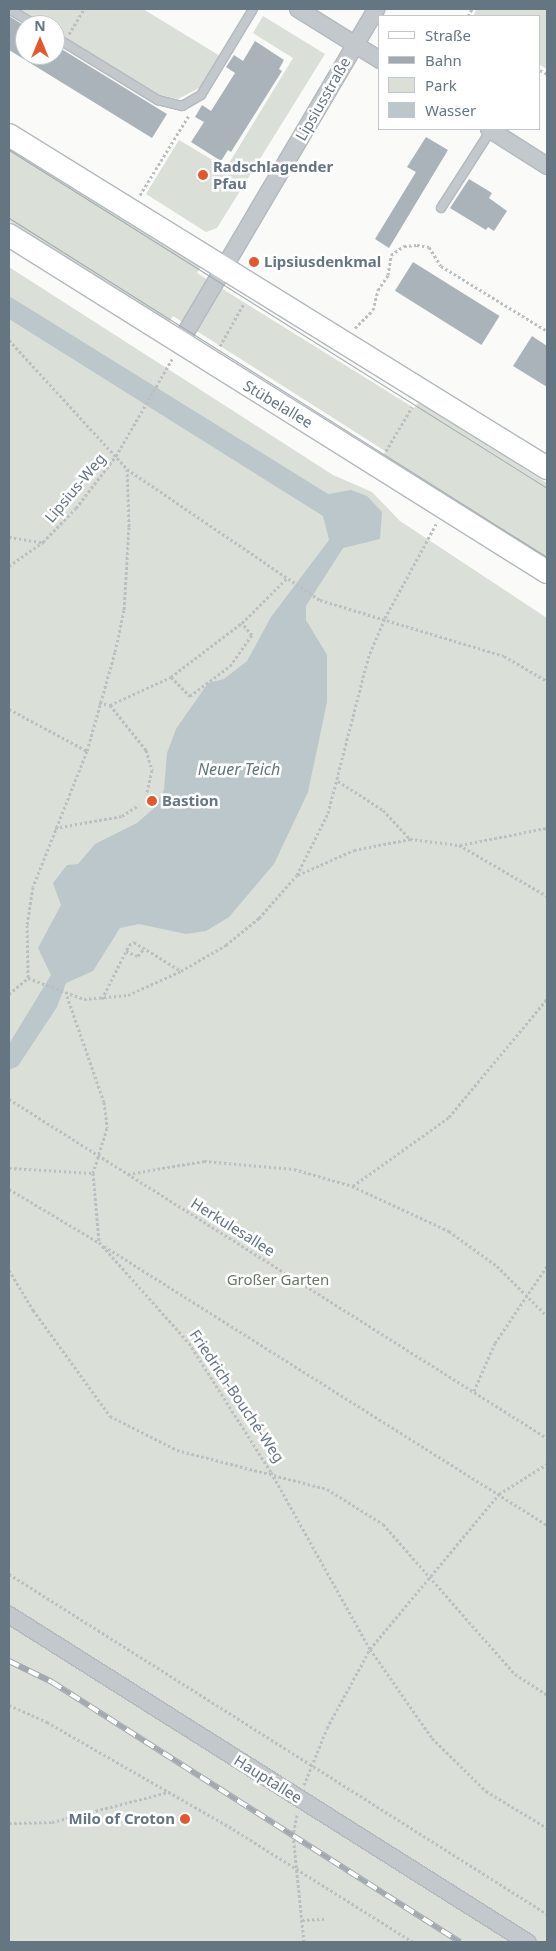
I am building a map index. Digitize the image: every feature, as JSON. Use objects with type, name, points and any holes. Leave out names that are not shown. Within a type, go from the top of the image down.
[{"type":"main road","points":[[9,135],[224,266],[547,468]]},
{"type":"main road","name":"Stübelallee","points":[[9,235],[176,350],[547,572]]},
{"type":"street","points":[[298,9],[378,59]]},
{"type":"street","name":"Lipsiusstraße","points":[[176,350],[376,9]]},
{"type":"street","points":[[490,130],[547,166]]},
{"type":"street","name":"Hauptallee","points":[[9,1615],[527,1942]]},
{"type":"lane","points":[[65,43],[158,100],[182,106],[201,95],[253,9]]},
{"type":"lane","points":[[441,208],[490,130]]},
{"type":"path","points":[[65,40],[84,9]]},
{"type":"path","points":[[139,197],[201,95]]},
{"type":"path","points":[[352,332],[373,310],[378,290],[388,275],[390,255],[409,245],[429,247],[441,266],[547,331]]},
{"type":"path","points":[[220,346],[244,303]]},
{"type":"path","points":[[9,340],[127,469],[294,580],[320,600],[385,618],[504,656],[547,681]]},
{"type":"path","name":"Lipsius-Weg","points":[[9,566],[43,542],[116,456],[176,350]]},
{"type":"path","points":[[385,451],[413,407]]},
{"type":"path","points":[[28,978],[27,924],[33,887],[87,751],[98,703],[124,610],[129,527],[127,469]]},
{"type":"path","points":[[9,994],[28,978],[46,981],[67,995],[102,999],[128,995],[181,971],[226,945],[259,918],[297,875],[328,813],[338,781],[368,658],[385,618],[437,522]]},
{"type":"path","points":[[9,537],[43,542]]},
{"type":"path","points":[[98,703],[110,705],[171,677],[242,623],[288,577]]},
{"type":"path","points":[[171,677],[190,696],[230,666],[252,635],[242,623]]},
{"type":"path","points":[[110,705],[146,750],[152,770],[147,792]]},
{"type":"path","points":[[9,709],[87,751]]},
{"type":"path","points":[[338,781],[383,810],[410,839]]},
{"type":"path","points":[[55,828],[122,816],[139,806]]},
{"type":"path","points":[[297,875],[354,850],[410,839],[459,845],[547,828]]},
{"type":"path","points":[[459,845],[547,896]]},
{"type":"path","points":[[102,999],[126,951],[134,942],[145,947],[181,971]]},
{"type":"path","points":[[126,951],[138,956],[145,947]]},
{"type":"path","points":[[67,995],[104,1102],[108,1128],[100,1157],[92,1173],[98,1242]]},
{"type":"path","points":[[352,1186],[449,1117],[547,999]]},
{"type":"path","name":"Herkulesallee","points":[[9,1099],[547,1438]]},
{"type":"path","points":[[128,1174],[204,1161],[294,1169],[352,1186],[449,1231],[497,1266],[547,1316]]},
{"type":"path","points":[[9,1168],[92,1173]]},
{"type":"path","points":[[9,1189],[98,1242],[547,1525]]},
{"type":"path","name":"Friedrich-Bouché-Weg","points":[[98,1242],[189,1343],[271,1472],[327,1489],[383,1524],[515,1674],[547,1695]]},
{"type":"path","points":[[474,1391],[495,1343],[525,1294],[547,1266]]},
{"type":"path","points":[[9,1270],[33,1310],[110,1416],[177,1450],[271,1472],[370,1649],[432,1738],[486,1791],[547,1828]]},
{"type":"path","points":[[304,1942],[293,1835],[300,1799],[310,1765],[370,1649],[499,1494],[547,1464]]},
{"type":"path","points":[[9,1574],[547,1914]]},
{"type":"path","points":[[9,1705],[170,1792],[296,1866],[413,1942]]},
{"type":"path","points":[[9,1823],[52,1822],[170,1792]]},
{"type":"path","points":[[302,1920],[324,1919]]},
{"type":"green space","points":[[19,9],[143,9],[220,56],[203,86],[178,99],[160,95],[65,37],[65,15],[29,15]]},
{"type":"green space","points":[[477,9],[547,9],[547,69],[541,66],[541,15],[474,15]]},
{"type":"green space","points":[[263,16],[325,54],[217,228],[206,232],[146,194],[179,140],[226,168],[293,58],[253,33]]},
{"type":"green space","points":[[9,144],[201,266],[197,273],[414,408],[419,402],[547,483],[547,561],[383,458],[385,451],[173,316],[168,323],[9,221]]},
{"type":"green space","name":"Großer Garten","points":[[9,267],[333,475],[372,492],[400,521],[547,618],[547,1942],[9,1942]]},
{"type":"water","name":"Neuer Teich","points":[[9,296],[328,494],[351,490],[367,496],[382,512],[380,539],[343,548],[306,606],[306,620],[327,655],[327,702],[308,792],[274,864],[229,917],[206,931],[186,934],[139,924],[120,928],[93,971],[66,983],[57,1007],[18,1066],[9,1070],[9,1044],[51,975],[38,948],[61,905],[53,883],[67,865],[78,864],[95,844],[137,823],[153,809],[164,790],[167,753],[176,729],[208,683],[224,679],[247,661],[271,617],[329,540],[323,516],[9,319]]},
{"type":"building","points":[[9,16],[15,20],[15,54],[9,50]]},
{"type":"building","points":[[255,41],[284,60],[279,69],[282,71],[231,152],[228,150],[221,161],[191,142],[204,122],[195,117],[202,105],[211,111],[235,73],[226,67],[234,55],[243,61]]},
{"type":"building","points":[[65,51],[167,114],[152,138],[33,65],[65,65]]},
{"type":"building","points":[[426,137],[448,150],[389,248],[375,239],[416,172],[407,167]]},
{"type":"building","points":[[469,179],[492,193],[489,198],[507,211],[494,231],[488,227],[486,230],[450,208]]},
{"type":"building","points":[[413,262],[500,316],[481,345],[395,291]]},
{"type":"building","points":[[532,336],[547,346],[547,387],[513,366]]},
{"type":"tram line","points":[[9,150],[547,488]]},
{"type":"tram line","points":[[9,218],[547,557]]},
{"type":"railway","points":[[9,1661],[52,1682],[460,1942]]},
{"type":"place","name":"Radschlagender Pfau","points":[[203,175]]},
{"type":"place","name":"Lipsiusdenkmal","points":[[254,262]]},
{"type":"place","name":"Bastion","points":[[152,801]]},
{"type":"place","name":"Milo of Croton","points":[[185,1819]]}]
